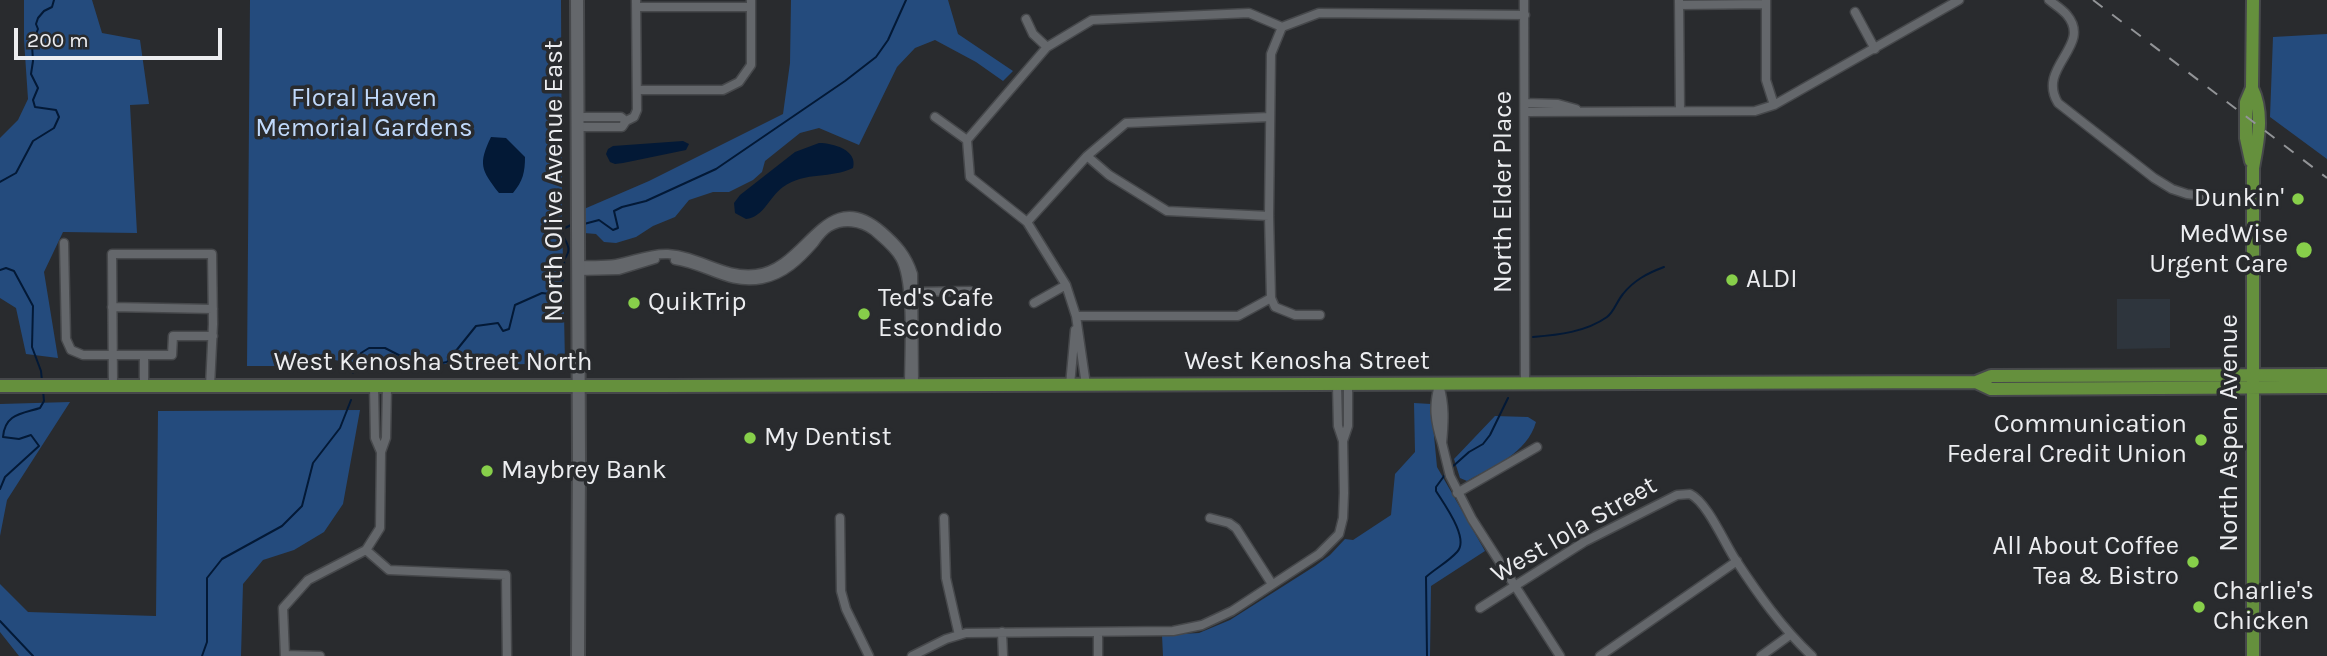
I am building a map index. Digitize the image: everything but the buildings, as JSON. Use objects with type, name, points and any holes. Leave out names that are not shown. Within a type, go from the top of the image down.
[{"type":"main road","name":"North Aspen Avenue","points":[[2253,0],[2252,88],[2259,102],[2259,139],[2253,168],[2252,197],[2253,656]]},
{"type":"main road","points":[[2253,382],[2327,375]]},
{"type":"main road","name":"West Kenosha Street","points":[[638,386],[1976,382],[1991,376],[2102,382],[2253,382]]},
{"type":"main road","points":[[2253,382],[2327,387]]},
{"type":"main road","points":[[0,386],[211,386]]},
{"type":"main road","name":"West Kenosha Street North","points":[[211,386],[638,386]]},
{"type":"street","name":"North Olive Avenue East","points":[[577,0],[578,656]]},
{"type":"street","name":"North Elder Place","points":[[1524,0],[1525,384]]},
{"type":"street","points":[[1525,108],[1579,111],[1755,111],[1774,105],[1958,0]]},
{"type":"street","points":[[2049,0],[2067,15],[2073,34],[2071,46],[2052,77],[2052,94],[2058,103],[2172,189],[2212,197],[2252,197]]},
{"type":"street","points":[[1680,111],[1679,2],[1766,2],[1766,79],[1774,105]]},
{"type":"street","points":[[578,122],[622,127],[636,114],[636,4],[751,4],[751,65],[739,82],[730,88],[717,90],[637,90]]},
{"type":"street","points":[[1855,12],[1875,49]]},
{"type":"street","points":[[1086,385],[1076,316],[1066,285],[1027,222],[970,177],[967,140],[1047,47],[1092,20],[1249,13],[1282,27],[1319,13],[1525,15]]},
{"type":"street","points":[[1026,19],[1034,34],[1047,47]]},
{"type":"street","points":[[1282,27],[1271,54],[1271,298],[1275,307],[1295,315],[1320,316]]},
{"type":"street","points":[[607,117],[607,127]]},
{"type":"street","points":[[578,122],[607,117],[621,117],[626,121]]},
{"type":"street","points":[[935,117],[967,140]]},
{"type":"street","points":[[1027,222],[1087,156],[1126,123],[1270,117]]},
{"type":"street","points":[[1087,156],[1108,175],[1167,211],[1269,216]]},
{"type":"street","points":[[578,268],[617,264],[641,256],[667,254],[694,258],[728,273],[760,274],[785,263],[824,224],[838,217],[860,217],[872,223],[898,247],[908,260],[913,274],[912,386]]},
{"type":"street","points":[[64,243],[66,339],[71,350],[83,355],[172,355],[173,336],[213,336]]},
{"type":"street","points":[[113,386],[112,254],[212,254],[211,386]]},
{"type":"street","points":[[1034,303],[1066,285]]},
{"type":"street","points":[[911,292],[970,291]]},
{"type":"street","points":[[1076,316],[1238,316],[1271,298]]},
{"type":"street","points":[[112,307],[213,309]]},
{"type":"street","points":[[1070,385],[1076,316]]},
{"type":"street","points":[[144,355],[144,386]]},
{"type":"street","points":[[912,656],[959,635],[1002,632],[1173,631],[1202,625],[1232,611],[1319,554],[1339,534],[1344,510],[1343,440],[1348,426],[1342,385]]},
{"type":"street","points":[[1439,385],[1435,400],[1435,422],[1457,493],[1560,656]]},
{"type":"street","points":[[380,386],[374,438],[381,452]]},
{"type":"street","points":[[320,656],[285,656],[283,608],[308,580],[366,550],[380,528],[381,452],[386,438],[380,386]]},
{"type":"street","points":[[1457,493],[1536,447]]},
{"type":"street","name":"West Iola Street","points":[[1480,608],[1597,535],[1677,495],[1690,494],[1704,505],[1737,561]]},
{"type":"street","points":[[840,519],[841,591],[846,609],[869,656]]},
{"type":"street","points":[[944,519],[946,578],[959,635]]},
{"type":"street","points":[[1210,519],[1229,523],[1236,528],[1272,583]]},
{"type":"street","points":[[366,550],[389,570],[506,575],[507,656]]},
{"type":"street","points":[[1600,656],[1737,561],[1790,635],[1812,656]]},
{"type":"street","points":[[1002,632],[1003,656]]},
{"type":"street","points":[[1098,632],[1098,656]]},
{"type":"street","points":[[1761,656],[1790,635]]},
{"type":"shaded area","points":[[491,137],[506,138],[525,157],[523,176],[513,193],[499,193],[483,167],[484,154]]},
{"type":"shaded area","points":[[683,141],[689,144],[686,150],[623,163],[610,162],[606,154],[613,146]]},
{"type":"shaded area","points":[[819,143],[831,144],[848,152],[854,162],[853,168],[792,182],[778,191],[762,211],[752,217],[746,219],[735,213],[734,203],[740,195],[795,152]]},
{"type":"shaded area","points":[[2117,299],[2170,299],[2170,348],[2117,349]]},
{"type":"green space","points":[[24,0],[92,0],[102,33],[140,40],[149,104],[130,105],[137,233],[63,232],[44,272],[58,358],[26,354],[16,308],[0,298],[0,138],[18,120],[28,99]]},
{"type":"green space","name":"Floral Haven Memorial Gardens","points":[[250,0],[561,0],[565,363],[490,365],[345,362],[309,355],[302,366],[247,366]]},
{"type":"green space","points":[[791,0],[948,0],[958,34],[1013,71],[1003,81],[976,62],[935,40],[915,48],[897,67],[859,145],[819,128],[800,133],[765,161],[762,172],[753,180],[729,192],[713,192],[689,200],[675,217],[636,237],[616,243],[604,242],[596,234],[584,233],[584,209],[649,181],[783,114],[790,63]]},
{"type":"green space","points":[[2327,34],[2327,159],[2270,117],[2273,37]]},
{"type":"green space","points":[[70,402],[7,500],[0,536],[0,404]]},
{"type":"green space","points":[[1414,403],[1431,404],[1437,467],[1485,551],[1431,586],[1430,656],[1163,656],[1162,635],[1199,633],[1230,620],[1315,566],[1345,539],[1353,540],[1391,515],[1395,474],[1415,452]]},
{"type":"green space","points":[[360,410],[343,504],[324,532],[294,550],[263,560],[243,584],[241,656],[19,656],[0,632],[0,584],[28,612],[156,616],[158,411]]},
{"type":"green space","points":[[1495,416],[1528,417],[1536,422],[1525,443],[1508,458],[1467,481],[1460,478],[1454,459]]},
{"type":"waterway","points":[[0,182],[16,173],[33,141],[54,128],[59,117],[56,110],[35,107],[33,100],[38,88],[31,74],[32,45],[38,29],[36,24],[44,11],[52,7],[54,0]]},
{"type":"waterway","points":[[584,224],[599,220],[613,230],[618,228],[614,211],[646,201],[716,169],[845,81],[876,57],[888,40],[906,0]]},
{"type":"waterway","points":[[353,373],[361,353],[369,348],[385,348],[422,367],[447,362],[476,326],[498,323],[503,331],[509,329],[515,305],[542,293],[550,294],[563,289],[564,260],[568,250],[562,234],[563,229],[571,225]]},
{"type":"waterway","points":[[1533,337],[1572,332],[1599,322],[1609,315],[1632,285],[1647,274],[1664,267]]},
{"type":"waterway","points":[[0,270],[6,268],[14,271],[33,306],[32,347],[42,381]]},
{"type":"waterway","points":[[0,489],[5,477],[39,446],[31,435],[19,439],[3,437],[4,429],[15,416],[40,408],[44,401],[43,390]]},
{"type":"waterway","points":[[1451,468],[1483,444],[1508,398]]},
{"type":"waterway","points":[[202,656],[207,642],[207,578],[222,559],[282,526],[302,506],[313,463],[340,428],[351,400]]},
{"type":"waterway","points":[[1427,656],[1426,577],[1453,556],[1460,546],[1458,530],[1436,491],[1447,472]]},
{"type":"waterway","points":[[0,621],[33,656]]},
{"type":"railway","points":[[2093,0],[2327,178]]},
{"type":"place","name":"Dunkin'","points":[[2298,199]]},
{"type":"place","name":"MedWise Urgent Care","points":[[2304,250]]},
{"type":"place","name":"ALDI","points":[[1732,280]]},
{"type":"place","name":"QuikTrip","points":[[634,303]]},
{"type":"place","name":"Ted's Cafe Escondido","points":[[864,314]]},
{"type":"place","name":"My Dentist","points":[[750,438]]},
{"type":"place","name":"Communication Federal Credit Union","points":[[2201,440]]},
{"type":"place","name":"Maybrey Bank","points":[[487,471]]},
{"type":"place","name":"All About Coffee Tea & Bistro","points":[[2193,562]]},
{"type":"place","name":"Charlie's Chicken","points":[[2199,607]]}]
